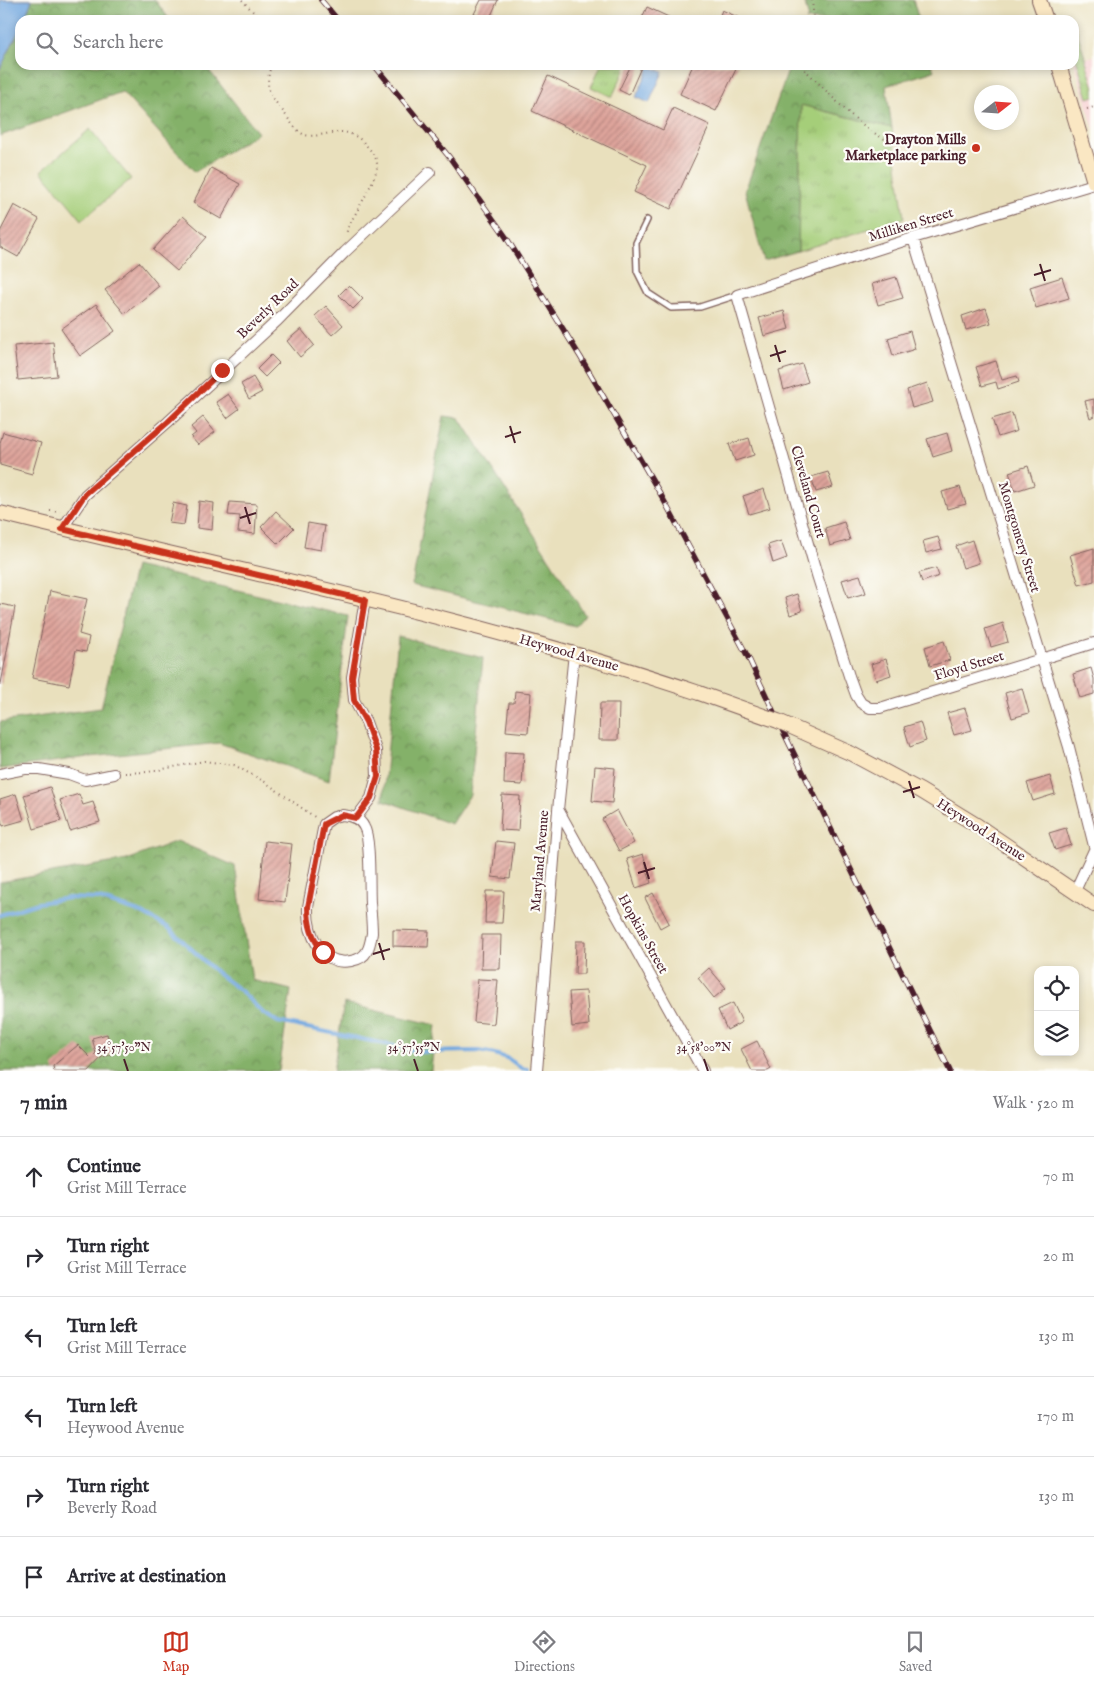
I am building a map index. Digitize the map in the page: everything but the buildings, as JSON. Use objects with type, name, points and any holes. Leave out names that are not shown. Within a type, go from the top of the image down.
[{"type":"street","points":[[1039,0],[1044,15]]},
{"type":"street","points":[[1060,70],[1094,183]]},
{"type":"street","name":"Beverly Road","points":[[62,529],[85,494],[168,422],[278,320],[344,252],[430,172]]},
{"type":"street","name":"Milliken Street","points":[[737,295],[913,238],[1094,183]]},
{"type":"street","name":"Montgomery Street","points":[[913,238],[1069,747],[1094,846]]},
{"type":"street","name":"Cleveland Court","points":[[737,295],[817,575],[856,695]]},
{"type":"street","name":"Heywood Avenue","points":[[0,513],[488,630],[574,653],[699,693],[778,721],[850,753],[921,791],[978,826],[1094,905]]},
{"type":"street","points":[[356,818],[371,798],[378,776],[376,750],[366,722],[354,700],[352,677],[365,600]]},
{"type":"street","name":"Floyd Street","points":[[856,695],[861,704],[880,708],[1094,643]]},
{"type":"street","name":"Maryland Avenue","points":[[537,1071],[558,810],[574,653]]},
{"type":"street","points":[[0,774],[25,769],[39,769],[69,774],[85,780],[114,774]]},
{"type":"street","name":"Hopkins Street","points":[[558,810],[703,1071]]},
{"type":"street","points":[[342,815],[356,818],[362,823],[367,834],[372,926],[366,954],[352,961],[336,961],[323,952],[315,942],[310,931],[308,907],[324,824],[342,815]]},
{"type":"street","points":[[1075,891],[1094,850]]},
{"type":"lane","points":[[647,220],[636,243],[636,271],[648,293],[671,308],[700,307],[737,295]]},
{"type":"path","points":[[242,0],[256,15]]},
{"type":"path","points":[[812,0],[814,15]]},
{"type":"path","points":[[269,70],[268,90],[272,98],[299,132],[308,136],[340,132],[355,135],[374,154],[377,165],[375,177],[348,227],[344,241],[344,252]]},
{"type":"path","points":[[805,70],[860,123],[896,144],[904,145]]},
{"type":"path","points":[[1087,109],[1094,107]]},
{"type":"path","points":[[114,774],[148,772],[204,761],[234,765],[265,782],[324,824]]},
{"type":"shaded area","points":[[1094,56],[1094,130],[1077,70],[1079,70],[1079,60]]},
{"type":"green space","points":[[0,0],[155,0],[166,15],[15,15],[15,70],[209,70],[258,133],[195,172],[122,92],[0,136]]},
{"type":"green space","points":[[804,0],[913,0],[918,15],[808,15]]},
{"type":"green space","points":[[1079,38],[1094,88],[1094,96],[1088,98],[1079,68]]},
{"type":"green space","points":[[599,70],[625,70],[612,97],[591,87]]},
{"type":"green space","points":[[788,70],[934,70],[886,86],[892,128],[801,105],[798,251],[764,261],[745,191]]},
{"type":"green space","points":[[801,105],[892,128],[904,218],[798,251]]},
{"type":"green space","points":[[90,129],[131,179],[82,220],[41,171]]},
{"type":"green space","points":[[444,416],[460,418],[585,615],[575,626],[412,585]]},
{"type":"green space","points":[[135,566],[348,616],[329,781],[219,743],[0,769],[0,722],[101,708]]},
{"type":"green space","points":[[398,636],[483,658],[470,795],[451,824],[383,800]]},
{"type":"green space","points":[[177,841],[235,866],[252,980],[291,990],[279,1071],[0,1071],[0,882],[127,860]]},
{"type":"green space","points":[[344,1003],[436,1025],[431,1071],[333,1071]]},
{"type":"water","points":[[0,0],[32,0],[26,15],[15,15],[15,38],[0,69]]},
{"type":"water","points":[[648,70],[663,72],[649,103],[636,97]]},
{"type":"waterway","points":[[0,915],[38,903],[69,898],[99,899],[142,913],[169,928],[217,973],[241,991],[263,1013],[278,1022],[418,1052],[479,1051],[495,1054],[509,1059],[521,1068],[527,1069]]},
{"type":"railway","points":[[321,0],[334,15]]},
{"type":"railway","points":[[378,70],[450,158],[506,237],[581,358],[661,495],[748,657],[950,1071]]},
{"type":"place","name":"Drayton Mills Marketplace parking","points":[[976,148]]},
{"type":"route","points":[[222,370],[168,422],[85,494],[62,529],[365,600],[352,677],[354,700],[366,722],[376,750],[378,776],[371,798],[356,818],[342,815],[334,817],[324,824],[322,829],[308,907],[308,919],[310,931],[315,942],[323,952]]}]
